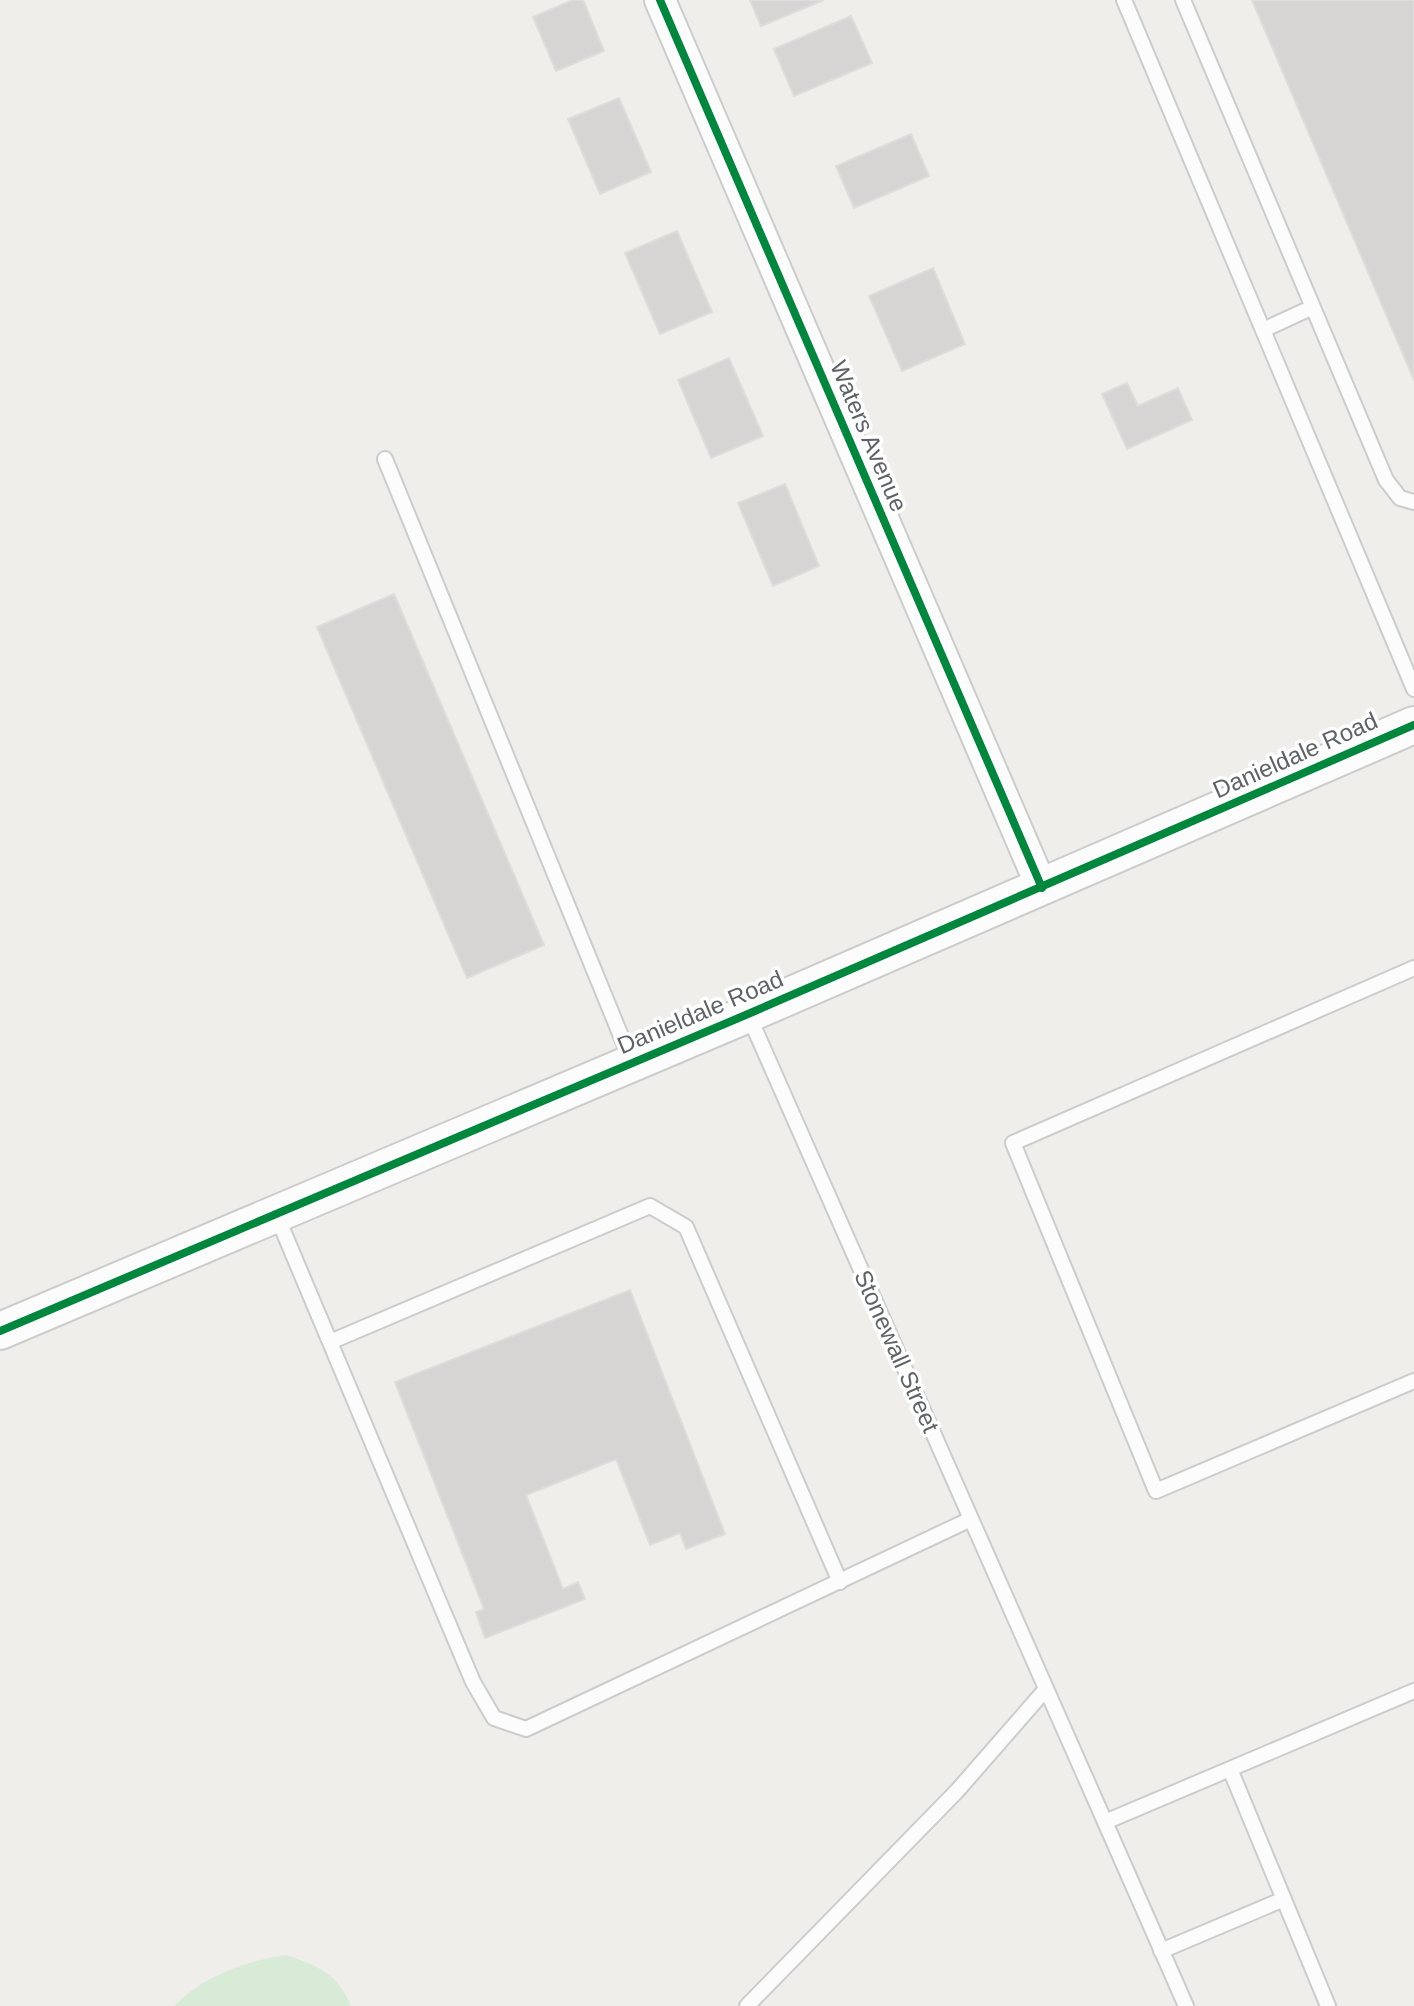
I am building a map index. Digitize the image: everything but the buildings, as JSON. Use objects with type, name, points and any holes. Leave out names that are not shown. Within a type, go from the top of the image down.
[{"type":"street","name":"Waters Avenue","points":[[660,0],[1042,888]]},
{"type":"street","name":"Danieldale Road","points":[[0,1331],[1042,888],[1414,725]]},
{"type":"lane","points":[[1124,0],[1414,689]]},
{"type":"lane","points":[[1183,0],[1386,480],[1400,498],[1414,502]]},
{"type":"lane","points":[[1263,330],[1313,307]]},
{"type":"lane","points":[[385,459],[632,1063]]},
{"type":"lane","points":[[1414,968],[1013,1143],[1156,1491],[1414,1381]]},
{"type":"lane","name":"Stonewall Street","points":[[748,1014],[1186,2006]]},
{"type":"lane","points":[[330,1342],[650,1206],[686,1227],[840,1582]]},
{"type":"lane","points":[[276,1214],[473,1682],[494,1718],[526,1729],[971,1519]]},
{"type":"lane","points":[[747,2006],[957,1791],[1046,1689]]},
{"type":"lane","points":[[1105,1822],[1414,1691]]},
{"type":"lane","points":[[1230,1769],[1328,2006]]},
{"type":"lane","points":[[1161,1951],[1284,1899]]},
{"type":"green space","points":[[286,1955],[308,1963],[333,1978],[351,2006],[174,2006],[212,1978],[256,1961]]},
{"type":"cycle path","points":[[660,0],[1042,888]]},
{"type":"cycle path","points":[[0,1331],[748,1014],[1414,725]]}]
